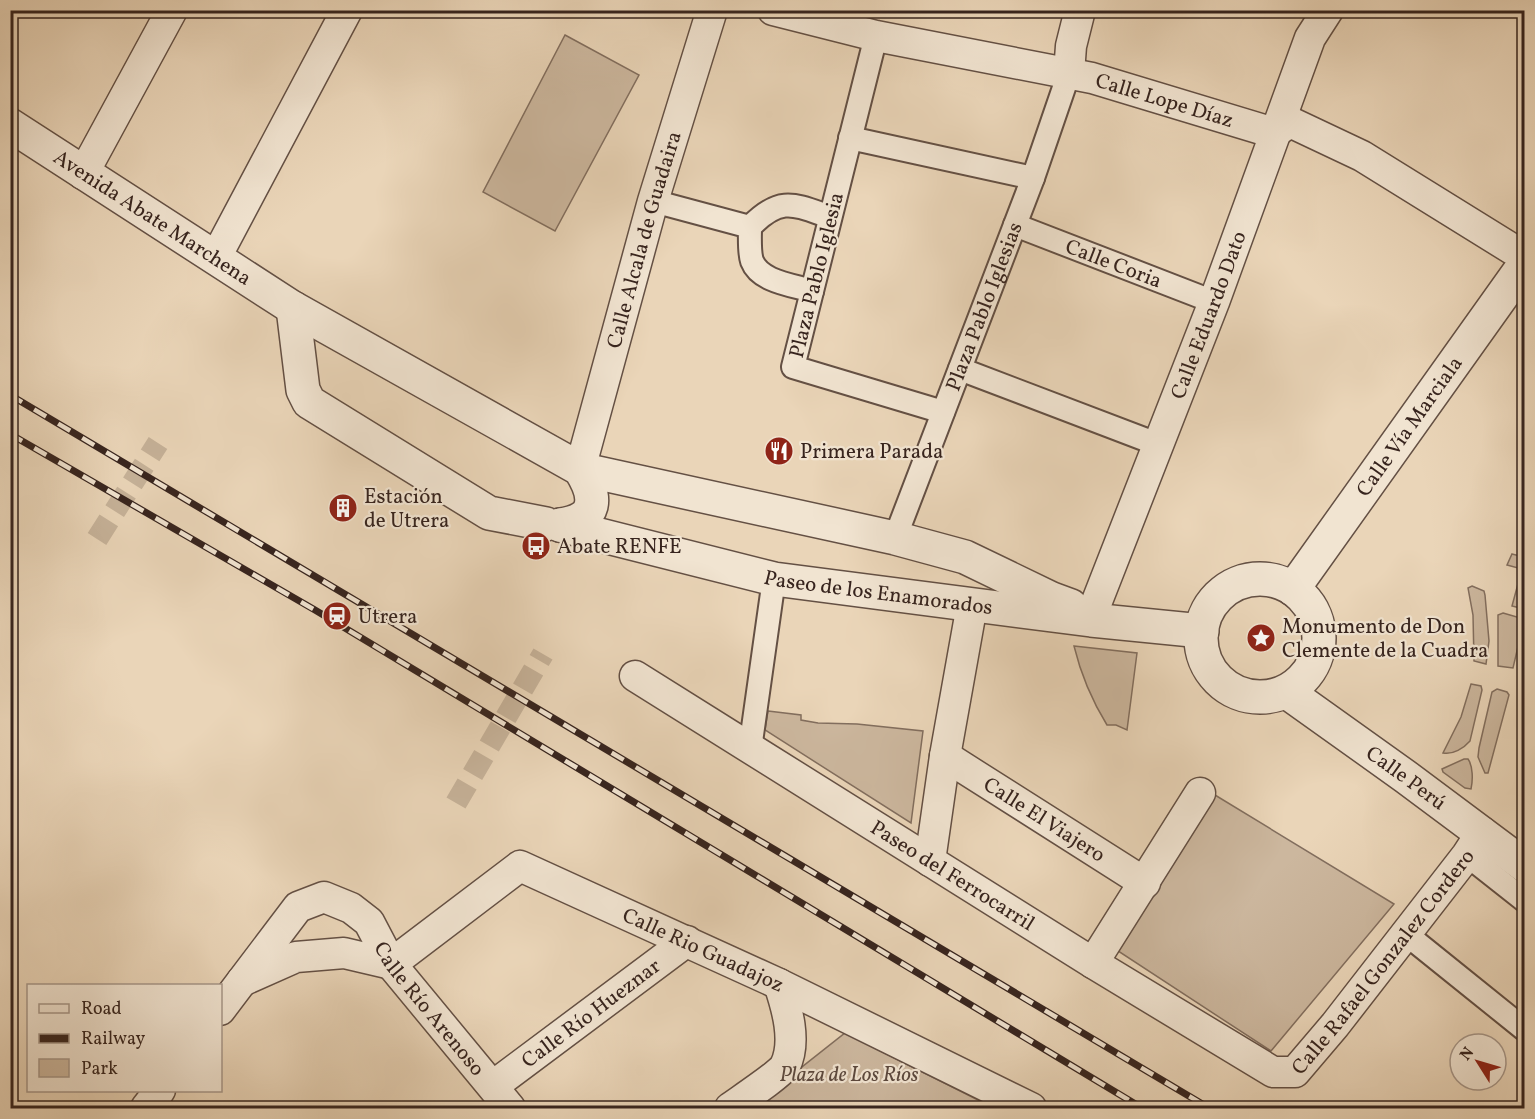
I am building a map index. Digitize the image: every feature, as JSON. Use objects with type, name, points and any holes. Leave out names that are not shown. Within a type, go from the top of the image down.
[{"type":"street","points":[[83,174],[172,10]]},
{"type":"street","points":[[216,257],[346,10]]},
{"type":"street","name":"Calle Alcala de Guadaira","points":[[580,469],[653,201],[712,10]]},
{"type":"street","name":"Calle Lope Díaz","points":[[773,10],[879,23],[1104,82],[1274,133]]},
{"type":"street","points":[[1069,73],[1071,46],[1080,10]]},
{"type":"street","name":"Calle Eduardo Dato","points":[[1092,617],[1157,444],[1214,302],[1310,38],[1328,10]]},
{"type":"street","name":"Plaza Pablo Iglesia","points":[[879,23],[793,367],[943,412]]},
{"type":"street","name":"Plaza Pablo Iglesias","points":[[895,538],[1033,178],[1069,73]]},
{"type":"street","points":[[1274,133],[1290,122],[1362,156],[1512,249],[1524,252]]},
{"type":"street","name":"Avenida Abate Marchena","points":[[10,125],[293,308],[352,343]]},
{"type":"street","points":[[850,138],[1033,178]]},
{"type":"street","points":[[653,201],[750,227]]},
{"type":"street","points":[[812,291],[768,278],[761,272],[752,261],[750,227],[761,215],[784,204],[802,207],[830,217]]},
{"type":"street","name":"Calle Coria","points":[[1015,225],[1214,302]]},
{"type":"street","name":"Calle Vía Marciala","points":[[1293,589],[1524,265]]},
{"type":"street","name":"Paseo de los Enamorados","points":[[293,308],[303,390],[309,402],[489,513],[553,525],[774,579],[972,605],[1203,628]]},
{"type":"street","points":[[301,364],[307,352],[321,340],[336,339],[352,343]]},
{"type":"street","name":"Paseo de los Enamorados","points":[[352,343],[580,469],[895,538],[965,557],[1092,617]]},
{"type":"street","points":[[960,369],[1157,444]]},
{"type":"street","points":[[553,525],[577,522],[590,507],[592,492],[580,469]]},
{"type":"street","points":[[750,749],[774,579]]},
{"type":"street","points":[[1270,580],[1293,589],[1311,610],[1318,627],[1319,641],[1312,665],[1306,674],[1287,692],[1276,696],[1252,696],[1236,692],[1223,684],[1207,664],[1202,649],[1203,628],[1209,609],[1230,587],[1244,581],[1270,580]]},
{"type":"street","points":[[930,861],[945,756],[972,605]]},
{"type":"street","name":"Paseo del Ferrocarril","points":[[635,676],[1093,963],[1273,1072]]},
{"type":"street","name":"Calle Perú","points":[[1287,692],[1474,844],[1524,865]]},
{"type":"street","name":"Calle El Viajero","points":[[945,756],[1145,883]]},
{"type":"street","points":[[1093,963],[1200,793]]},
{"type":"street","points":[[1474,844],[1524,900]]},
{"type":"street","name":"Calle Rafael Gonzalez Cordero","points":[[1273,1072],[1295,1072],[1335,1025],[1474,844]]},
{"type":"street","name":"Calle Rio Guadajoz","points":[[391,964],[520,866],[779,984],[1031,1108]]},
{"type":"street","name":"Calle Río Arenoso","points":[[242,981],[298,907],[324,897],[351,908],[369,922],[391,964],[498,1100]]},
{"type":"street","points":[[1406,934],[1524,1029]]},
{"type":"street","name":"Calle Río Hueznar","points":[[498,1100],[687,941]]},
{"type":"street","points":[[222,1007],[242,981],[296,957],[344,954],[391,964]]},
{"type":"street","points":[[730,1108],[784,1068],[791,1046],[786,1005],[779,984]]},
{"type":"street","points":[[146,1108],[158,1092]]},
{"type":"green space","points":[[565,35],[639,75],[555,231],[483,192]]},
{"type":"green space","points":[[1512,554],[1524,557],[1524,609],[1512,606],[1522,569],[1507,565]]},
{"type":"green space","points":[[1472,586],[1484,591],[1485,595],[1489,641],[1486,664],[1474,661],[1473,615],[1468,588]]},
{"type":"green space","points":[[1503,613],[1524,619],[1513,668],[1498,666],[1498,615]]},
{"type":"green space","points":[[1074,646],[1137,653],[1127,730],[1116,725],[1107,725],[1087,687]]},
{"type":"green space","points":[[1471,684],[1481,686],[1482,690],[1470,741],[1458,750],[1443,753],[1461,717]]},
{"type":"green space","points":[[1497,689],[1509,695],[1488,773],[1485,773],[1478,757],[1479,748],[1492,692]]},
{"type":"green space","points":[[768,711],[801,715],[801,720],[818,723],[857,724],[923,731],[911,823],[765,730]]},
{"type":"green space","points":[[1468,759],[1471,765],[1471,789],[1465,788],[1442,769]]},
{"type":"green space","points":[[1210,792],[1394,904],[1271,1051],[1112,947]]},
{"type":"green space","name":"Plaza de Los Ríos","points":[[845,1033],[992,1107],[750,1108]]},
{"type":"tunnel","points":[[97,539],[158,443]]},
{"type":"tunnel","points":[[456,803],[543,654]]},
{"type":"railway","points":[[10,395],[1209,1108]]},
{"type":"railway","points":[[10,434],[315,610],[1142,1108]]},
{"type":"place","name":"Primera Parada","points":[[779,451]]},
{"type":"place","name":"Estación de Utrera","points":[[343,508]]},
{"type":"place","name":"Abate RENFE","points":[[536,546]]},
{"type":"place","name":"Utrera","points":[[337,616]]},
{"type":"place","name":"Monumento de Don Clemente de la Cuadra","points":[[1261,638]]}]
